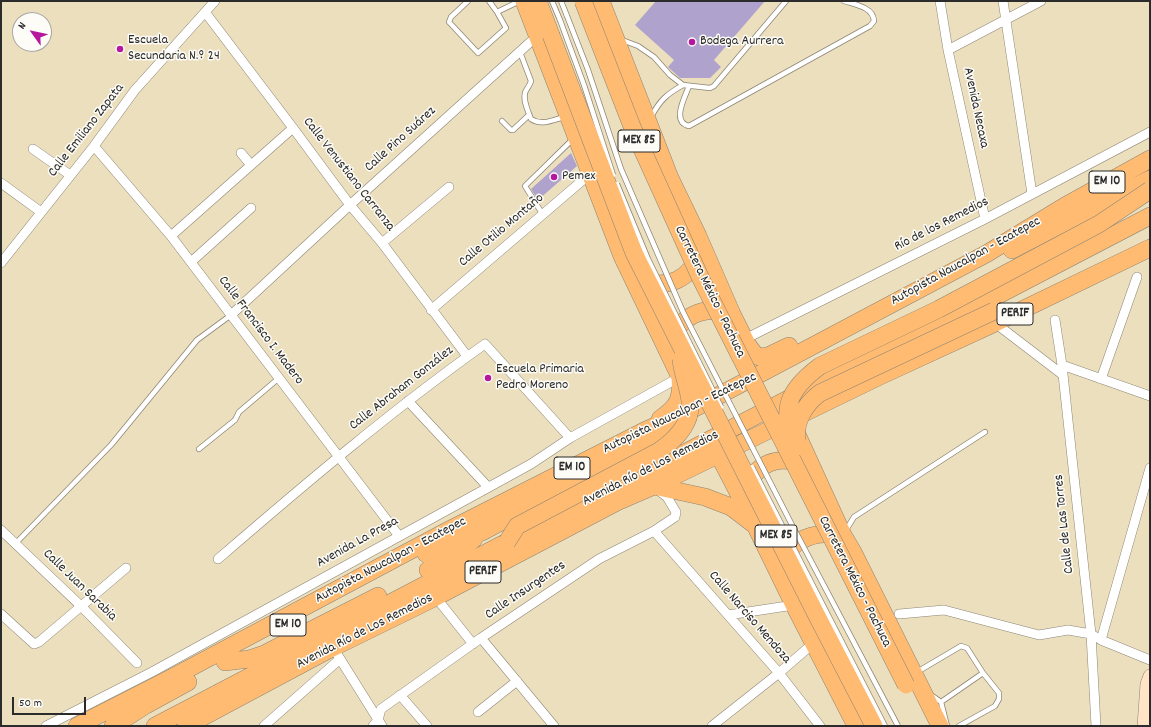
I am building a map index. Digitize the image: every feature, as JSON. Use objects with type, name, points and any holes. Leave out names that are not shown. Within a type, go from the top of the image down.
[{"type":"highway","points":[[524,1],[622,256],[674,347],[680,377],[680,398],[673,409],[644,431]]},
{"type":"highway","name":"MEX 85","points":[[538,1],[634,253],[674,347],[874,726]]},
{"type":"highway","name":"Carretera México - Pachuca","points":[[583,1],[633,129],[701,279],[813,502],[914,683],[927,726]]},
{"type":"highway","points":[[601,1],[670,178],[698,236],[732,314],[756,356],[762,358],[768,356],[983,243],[1064,206]]},
{"type":"highway","name":"Autopista Naucalpan - Ecatepec","points":[[77,726],[171,678],[447,531],[644,431],[693,409],[986,254],[1064,206],[1150,159]]},
{"type":"highway","name":"Autopista Naucalpan - Ecatepec","points":[[113,726],[146,705],[225,662],[286,625],[421,556],[482,532],[675,428],[1150,179]]},
{"type":"highway","points":[[813,502],[809,474],[788,425],[787,413],[790,399],[797,387],[806,377],[820,366],[939,308],[1099,224],[1150,190]]},
{"type":"highway","name":"Avenida Río de Los Remedios","points":[[186,726],[336,654],[431,590],[507,542],[842,372],[940,326],[1150,216]]},
{"type":"highway","points":[[629,270],[641,280],[656,284],[671,283],[678,280],[690,270],[697,258],[699,243],[698,236]]},
{"type":"highway","points":[[800,453],[796,433],[800,417],[806,405],[811,399],[820,393],[995,317],[1115,257],[1148,249]]},
{"type":"highway","points":[[507,542],[517,526],[659,451],[678,436],[688,420],[690,397],[682,368],[670,339],[684,321],[693,314],[708,310],[721,310],[732,314]]},
{"type":"highway","name":"Avenida Río de Los Remedios","points":[[155,726],[431,590],[791,420],[995,317]]},
{"type":"highway","points":[[782,402],[843,536],[853,552],[914,683],[940,726]]},
{"type":"highway","points":[[710,439],[856,726]]},
{"type":"highway","points":[[746,508],[748,485],[755,473],[766,464],[780,460],[787,460],[799,462],[813,469]]},
{"type":"highway","points":[[654,486],[705,497],[731,507],[756,527]]},
{"type":"highway","points":[[780,575],[783,560],[791,548],[802,539],[816,535],[831,534],[843,536]]},
{"type":"street","name":"Calle Emiliano Zapata","points":[[1,263],[94,146],[135,90],[215,1]]},
{"type":"street","name":"Avenida Necaxa","points":[[940,1],[948,50],[985,219]]},
{"type":"street","points":[[1003,1],[1032,194]]},
{"type":"street","points":[[948,50],[1041,1]]},
{"type":"street","name":"Calle Venustiano Carranza","points":[[205,12],[350,205],[382,243],[467,356]]},
{"type":"street","name":"Calle Pino Suárez","points":[[230,315],[538,36]]},
{"type":"street","points":[[171,236],[293,128]]},
{"type":"street","name":"Río de los Remedios","points":[[745,339],[985,219],[1150,132]]},
{"type":"street","name":"Calle Francisco I. Madero","points":[[94,146],[171,236],[399,536]]},
{"type":"street","points":[[33,149],[70,175]]},
{"type":"street","points":[[241,153],[251,165]]},
{"type":"street","name":"Calle Otilio Montaño","points":[[432,310],[590,174]]},
{"type":"street","points":[[1,183],[41,212]]},
{"type":"street","points":[[382,243],[450,187]]},
{"type":"street","points":[[191,262],[251,208]]},
{"type":"street","points":[[1101,379],[1137,278]]},
{"type":"street","points":[[995,317],[1063,375]]},
{"type":"street","name":"Calle de Las Torres","points":[[1055,320],[1062,365],[1091,634],[1096,726]]},
{"type":"street","name":"Calle Abraham González","points":[[218,559],[338,457],[408,401],[485,344],[570,438]]},
{"type":"street","points":[[1062,365],[1150,396]]},
{"type":"street","name":"Avenida La Presa","points":[[46,726],[152,672],[531,464],[570,438],[680,377]]},
{"type":"street","points":[[408,401],[488,487]]},
{"type":"street","points":[[1101,640],[1150,468]]},
{"type":"street","name":"Calle Insurgentes","points":[[378,724],[381,709],[481,638],[599,559],[654,530],[675,517],[676,512],[667,497],[654,486]]},
{"type":"street","name":"Calle Juan Sarabia","points":[[1,530],[81,606],[137,663]]},
{"type":"street","name":"Calle Narciso Mendoza","points":[[654,530],[780,673],[820,726]]},
{"type":"street","points":[[1,614],[34,644],[39,642],[126,568]]},
{"type":"street","points":[[431,590],[473,644]]},
{"type":"street","points":[[728,615],[794,605]]},
{"type":"street","points":[[899,614],[944,610],[1039,635],[1068,630],[1091,634],[1101,640],[1150,660]]},
{"type":"street","points":[[481,638],[554,726]]},
{"type":"street","points":[[712,726],[780,673],[808,648]]},
{"type":"street","points":[[264,726],[336,654],[378,724]]},
{"type":"street","points":[[1144,726],[1147,706],[1147,684],[1150,676]]},
{"type":"street","points":[[478,712],[517,682]]},
{"type":"street","points":[[400,695],[428,726]]},
{"type":"lane","points":[[468,1],[451,17],[449,22],[476,53],[478,53],[506,28],[489,1]]},
{"type":"lane","points":[[497,12],[520,1]]},
{"type":"lane","points":[[552,1],[584,85],[617,185],[648,259],[725,415]]},
{"type":"lane","points":[[561,1],[588,70],[621,169],[683,312],[792,525],[898,726]]},
{"type":"lane","points":[[615,38],[638,46],[654,57],[670,75],[683,85],[710,88],[714,86],[786,1]]},
{"type":"lane","points":[[689,86],[679,113],[680,121],[684,125],[689,126],[870,26],[874,21],[874,15],[870,10],[844,1]]},
{"type":"lane","points":[[520,52],[531,81],[525,92],[524,99],[532,120],[548,122],[568,115]]},
{"type":"lane","points":[[648,122],[658,104],[669,93],[683,85]]},
{"type":"lane","points":[[502,120],[511,130],[513,130],[529,115]]},
{"type":"lane","points":[[543,215],[526,185],[576,136]]},
{"type":"lane","points":[[15,544],[111,445],[198,340],[230,315]]},
{"type":"lane","points":[[199,449],[235,420],[239,412],[278,378]]},
{"type":"lane","points":[[728,422],[742,450]]},
{"type":"lane","points":[[843,536],[854,517],[985,432]]},
{"type":"lane","points":[[750,464],[885,726]]},
{"type":"lane","points":[[947,726],[941,702],[914,683],[961,646],[967,648],[983,673],[999,693],[1000,699],[995,706],[959,726]]},
{"type":"lane","points":[[941,702],[983,673]]},
{"type":"building","name":"Bodega Aurrera","points":[[656,1],[765,1],[714,60],[721,67],[710,78],[680,78],[668,67],[674,60],[635,25]]},
{"type":"building","name":"Pemex","points":[[571,153],[577,166],[538,200],[531,189]]},
{"type":"place","name":"Bodega Aurrera","points":[[692,42]]},
{"type":"place","name":"Escuela Secundaria N.º 24","points":[[120,49]]},
{"type":"place","name":"Pemex","points":[[554,177]]},
{"type":"place","name":"Escuela Primaria Pedro Moreno","points":[[488,378]]}]
